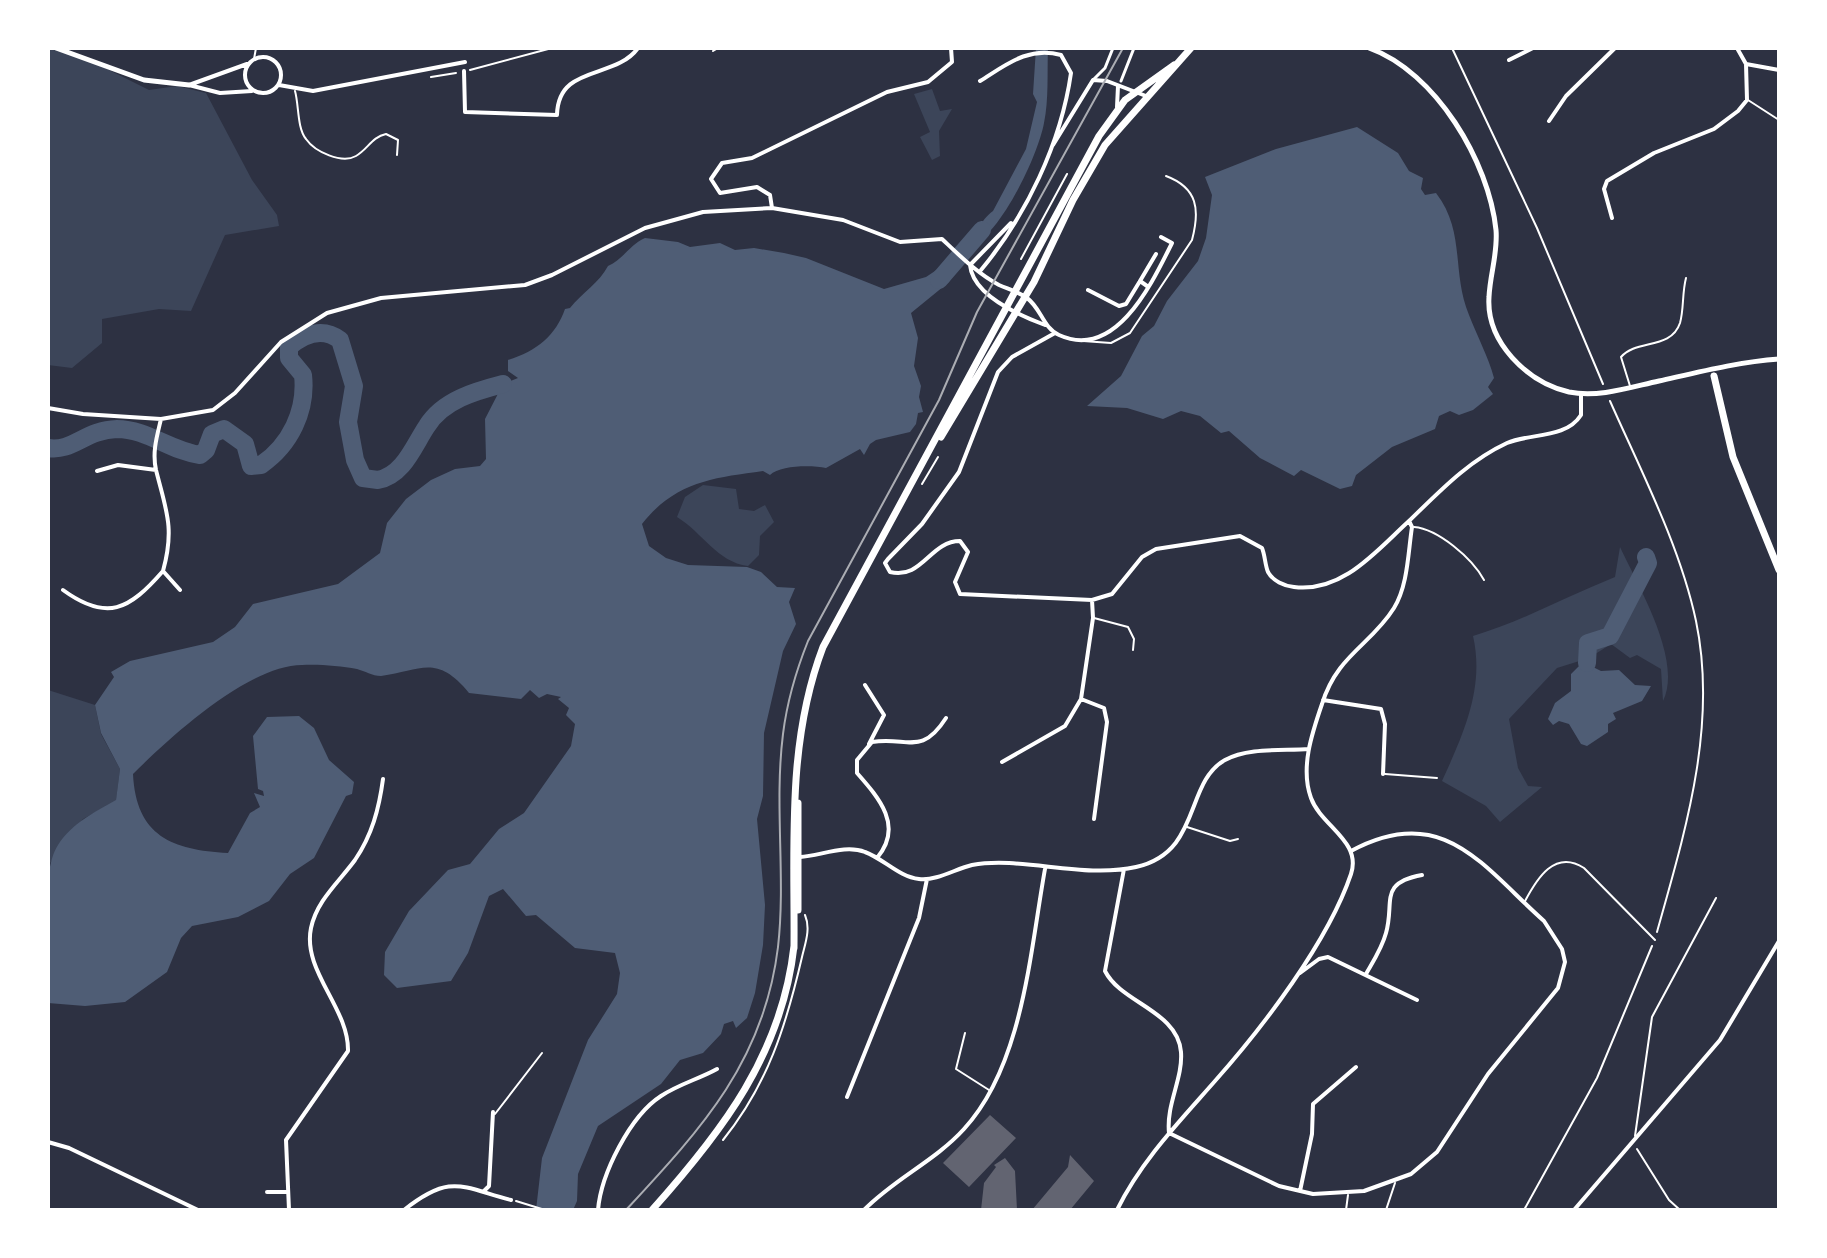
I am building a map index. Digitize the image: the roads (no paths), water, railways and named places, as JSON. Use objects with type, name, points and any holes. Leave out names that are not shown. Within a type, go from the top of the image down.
[{"type":"main road","points":[[930,452],[979,380],[1105,145],[1191,48]]},
{"type":"main road","points":[[794,948],[796,774],[806,696],[823,647],[930,452],[1003,308],[1050,228],[1068,187],[1114,114],[1134,91],[1174,65]]},
{"type":"main road","points":[[1714,376],[1733,457],[1779,570]]},
{"type":"main road","points":[[652,1210],[708,1148],[745,1094],[781,1016],[794,948],[800,857],[796,774]]},
{"type":"street","points":[[56,48],[144,80],[189,85],[220,93],[267,93],[279,85]]},
{"type":"street","points":[[464,71],[465,112],[557,115],[557,102],[580,75],[617,66],[631,58],[638,48]]},
{"type":"street","points":[[772,208],[765,189],[757,187],[720,193],[711,179],[714,170],[722,163],[752,158],[887,92],[928,82],[952,62],[951,48]]},
{"type":"street","points":[[1048,154],[1071,73],[1061,55],[1061,48]]},
{"type":"street","points":[[981,270],[998,250],[1027,200],[1048,154],[1093,80],[1105,68],[1113,48]]},
{"type":"street","points":[[1114,114],[1120,84],[1134,48]]},
{"type":"street","points":[[1369,48],[1393,60],[1433,95],[1477,162],[1488,191],[1496,233],[1489,315],[1500,342],[1521,365],[1544,382],[1581,393],[1631,387],[1741,363],[1779,359]]},
{"type":"street","points":[[1509,60],[1533,48]]},
{"type":"street","points":[[1549,121],[1566,96],[1615,48]]},
{"type":"street","points":[[1612,218],[1604,189],[1607,181],[1654,153],[1714,129],[1747,100],[1746,64],[1737,48]]},
{"type":"street","points":[[980,81],[1028,52],[1061,55]]},
{"type":"street","points":[[189,85],[267,57],[279,65],[279,85]]},
{"type":"street","points":[[252,61],[245,78],[254,91]]},
{"type":"street","points":[[279,85],[295,91],[313,91],[465,62]]},
{"type":"street","points":[[1746,64],[1779,70]]},
{"type":"street","points":[[1093,80],[1120,84],[1146,96]]},
{"type":"street","points":[[48,408],[107,417],[161,419],[218,407],[281,342],[311,322],[345,306],[422,293],[525,285],[668,220],[703,212],[772,208],[843,220],[900,242],[942,239],[969,264],[998,284],[1026,297],[1038,308],[1055,333],[1075,338],[1116,329],[1148,286],[1172,243],[1161,237]]},
{"type":"street","points":[[969,264],[1013,222]]},
{"type":"street","points":[[1088,290],[1119,306],[1126,304],[1156,254]]},
{"type":"street","points":[[969,264],[971,273],[1003,308],[1048,326]]},
{"type":"street","points":[[1140,281],[1148,286]]},
{"type":"street","points":[[1055,333],[1012,357],[998,372],[959,472],[922,524],[885,563],[890,572],[906,574],[943,546],[960,541],[968,552],[955,582],[960,594],[1092,600],[1112,594],[1142,557],[1156,549],[1240,536],[1262,548],[1268,571],[1281,584],[1301,588],[1329,584],[1357,568],[1411,524],[1446,484],[1491,452],[1521,438],[1570,426],[1581,415],[1581,393]]},
{"type":"street","points":[[63,590],[77,601],[107,611],[127,603],[163,571],[170,519],[156,470],[154,446],[161,419]]},
{"type":"street","points":[[97,471],[118,465],[156,470]]},
{"type":"street","points":[[1117,1210],[1134,1180],[1169,1133],[1219,1077],[1295,977],[1344,891],[1354,864],[1351,851],[1326,823],[1312,800],[1308,776],[1309,749],[1323,700],[1343,663],[1397,603],[1403,585],[1411,524]]},
{"type":"street","points":[[163,571],[180,590]]},
{"type":"street","points":[[1002,762],[1065,726],[1081,699],[1093,618],[1092,600]]},
{"type":"street","points":[[865,685],[884,715],[857,760],[857,773],[881,801],[890,830],[889,839],[877,858]]},
{"type":"street","points":[[1081,699],[1098,704],[1106,712],[1094,819]]},
{"type":"street","points":[[1323,700],[1381,709],[1385,724],[1383,774]]},
{"type":"street","points":[[867,746],[882,740],[918,743],[933,735],[946,718]]},
{"type":"street","points":[[800,857],[855,849],[903,873],[927,879],[985,864],[1045,869],[1124,869],[1160,856],[1187,827],[1209,775],[1221,762],[1248,753],[1309,749]]},
{"type":"street","points":[[289,1210],[286,1140],[348,1051],[344,1030],[313,956],[312,926],[325,897],[367,841],[377,815],[383,779]]},
{"type":"street","points":[[1169,1133],[1279,1186],[1300,1191],[1348,1194],[1396,1182],[1437,1152],[1488,1074],[1558,988],[1565,962],[1556,936],[1470,852],[1443,838],[1403,834],[1351,851]]},
{"type":"street","points":[[864,1210],[955,1138],[975,1116],[990,1090],[1011,1043],[1045,869]]},
{"type":"street","points":[[1124,869],[1105,971],[1112,981],[1166,1024],[1179,1042],[1181,1055],[1171,1096],[1169,1133]]},
{"type":"street","points":[[1366,974],[1386,933],[1390,894],[1402,881],[1422,875]]},
{"type":"street","points":[[847,1097],[919,918],[927,879]]},
{"type":"street","points":[[1574,1210],[1720,1040],[1779,941]]},
{"type":"street","points":[[1295,977],[1319,959],[1328,957],[1417,1000]]},
{"type":"street","points":[[1300,1191],[1312,1134],[1313,1104],[1356,1067]]},
{"type":"street","points":[[598,1210],[612,1161],[644,1112],[667,1092],[717,1069]]},
{"type":"street","points":[[484,1191],[489,1186],[493,1113]]},
{"type":"street","points":[[48,1142],[69,1148],[198,1210]]},
{"type":"street","points":[[404,1210],[447,1185],[460,1184],[511,1200]]},
{"type":"street","points":[[267,1192],[286,1192]]},
{"type":"lane","points":[[252,61],[256,48]]},
{"type":"lane","points":[[713,51],[718,48]]},
{"type":"lane","points":[[295,91],[305,139],[312,144],[333,156],[347,159],[386,134],[398,140],[397,155]]},
{"type":"lane","points":[[1747,100],[1779,120]]},
{"type":"lane","points":[[1075,338],[1101,344],[1124,338],[1136,327],[1184,255],[1196,222],[1194,200],[1188,187],[1166,176]]},
{"type":"lane","points":[[1631,387],[1621,357],[1631,349],[1668,339],[1674,333],[1679,325],[1686,278]]},
{"type":"lane","points":[[1779,346],[1779,359]]},
{"type":"lane","points":[[1779,385],[1779,396]]},
{"type":"lane","points":[[1411,524],[1435,533],[1476,569],[1484,580]]},
{"type":"lane","points":[[1093,618],[1128,627],[1134,639],[1133,650]]},
{"type":"lane","points":[[1383,774],[1437,778]]},
{"type":"lane","points":[[1187,827],[1230,841],[1238,839]]},
{"type":"lane","points":[[1524,904],[1548,868],[1559,861],[1570,861],[1584,868],[1655,940]]},
{"type":"lane","points":[[1635,1141],[1652,1017],[1716,898]]},
{"type":"lane","points":[[965,1033],[956,1069],[990,1090]]},
{"type":"lane","points":[[493,1113],[542,1053]]},
{"type":"lane","points":[[1386,1210],[1396,1182]]},
{"type":"lane","points":[[1346,1210],[1348,1194]]},
{"type":"waterway","points":[[939,280],[982,230]]},
{"type":"waterway","points":[[48,448],[65,447],[96,433],[117,429],[138,432],[200,455],[206,450],[212,434],[224,429],[245,444],[251,466],[261,465],[280,448],[299,414],[303,375],[289,358],[289,347],[307,336],[320,333],[340,340],[354,386],[348,422],[355,460],[363,478],[378,480],[402,466],[427,426],[442,409],[471,394],[503,384]]},
{"type":"waterway","points":[[1587,663],[1588,643],[1610,636],[1648,563],[1646,557]]},
{"type":"tram line","points":[[626,1210],[679,1151],[725,1091],[744,1059],[771,988],[780,921],[783,734],[792,687],[808,641],[939,400],[977,312],[1123,48]]}]
